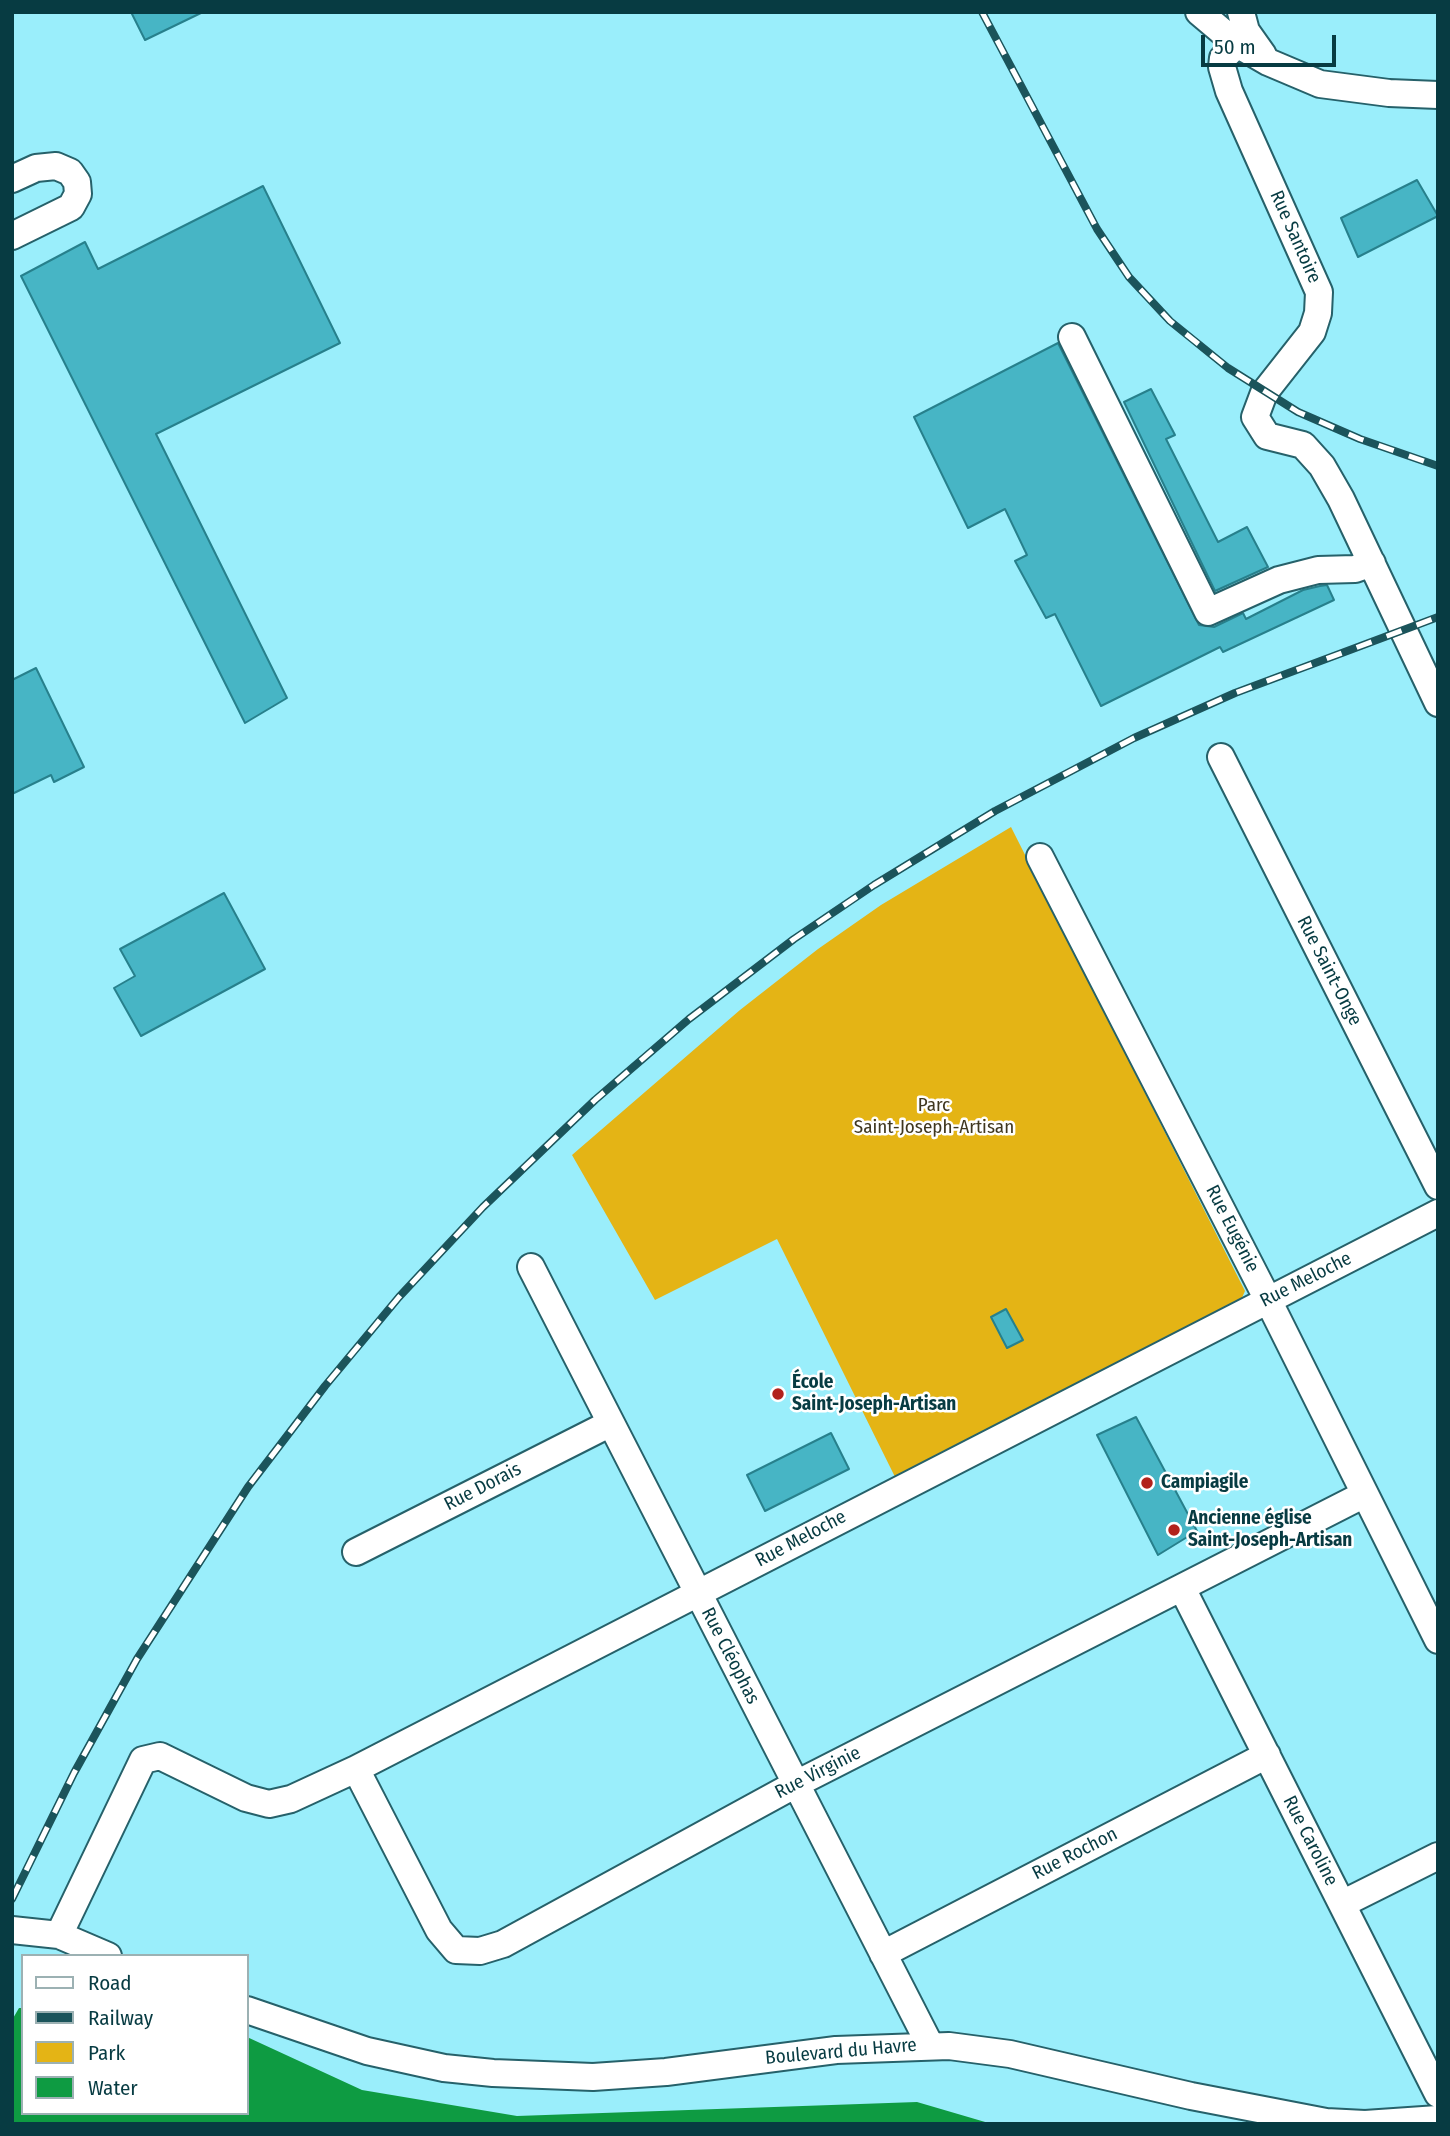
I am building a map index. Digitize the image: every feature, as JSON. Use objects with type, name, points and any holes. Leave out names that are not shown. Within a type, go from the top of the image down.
[{"type":"street","points":[[1199,12],[1237,44],[1268,62],[1320,84],[1389,93],[1438,95]]},
{"type":"street","points":[[1241,12],[1246,32],[1268,62]]},
{"type":"street","name":"Rue Santoire","points":[[1237,44],[1223,58],[1222,67],[1229,91],[1319,292],[1318,313],[1312,332],[1264,393],[1255,417],[1267,436],[1303,445],[1311,452],[1341,499],[1438,703]]},
{"type":"street","points":[[12,179],[36,169],[56,166],[70,172],[77,183],[78,194],[71,207],[12,236]]},
{"type":"street","points":[[1072,337],[1209,612],[1279,580],[1318,570],[1355,569],[1372,563]]},
{"type":"street","name":"Rue Saint-Onge","points":[[1221,757],[1438,1186]]},
{"type":"street","name":"Rue Eugénie","points":[[1040,857],[1268,1300],[1438,1640]]},
{"type":"street","name":"Rue Meloche","points":[[59,1935],[143,1760],[160,1756],[246,1798],[269,1804],[291,1799],[356,1769],[1438,1213]]},
{"type":"street","name":"Rue Cléophas","points":[[531,1267],[930,2045]]},
{"type":"street","name":"Rue Dorais","points":[[356,1552],[611,1423]]},
{"type":"street","name":"Rue Virginie","points":[[356,1769],[439,1930],[456,1950],[480,1951],[503,1944],[796,1784],[1365,1494]]},
{"type":"street","name":"Rue Caroline","points":[[1182,1588],[1438,2094]]},
{"type":"street","name":"Rue Rochon","points":[[883,1954],[1267,1755]]},
{"type":"street","points":[[1342,1904],[1438,1856]]},
{"type":"street","points":[[14,1936],[59,1935],[103,1954]]},
{"type":"street","name":"Boulevard du Havre","points":[[248,2010],[367,2051],[408,2061],[537,2076],[666,2072],[836,2050],[930,2045],[1010,2054],[1191,2096],[1326,2122],[1365,2124],[1438,2119]]},
{"type":"green space","name":"Parc Saint-Joseph-Artisan","points":[[1011,827],[1245,1291],[1241,1300],[900,1487],[777,1239],[655,1300],[572,1155],[740,1010],[818,949],[881,905]]},
{"type":"water","points":[[21,2008],[21,2115],[248,2115],[248,2037],[362,2090],[517,2116],[917,2102],[992,2124],[12,2124],[12,2020]]},
{"type":"building","points":[[131,12],[203,12],[145,40]]},
{"type":"building","points":[[1417,180],[1438,216],[1358,257],[1341,218]]},
{"type":"building","points":[[263,186],[340,343],[156,434],[287,698],[245,723],[21,276],[85,242],[98,269]]},
{"type":"building","points":[[1058,343],[1199,625],[1214,627],[1243,613],[1246,619],[1303,590],[1320,586],[1327,585],[1334,600],[1223,652],[1220,647],[1101,706],[1055,614],[1046,618],[1015,561],[1027,555],[1005,509],[968,528],[914,417]]},
{"type":"building","points":[[1151,389],[1175,435],[1166,439],[1218,542],[1247,527],[1268,567],[1215,591],[1124,402]]},
{"type":"building","points":[[36,668],[84,767],[54,782],[51,775],[12,794],[12,680]]},
{"type":"building","points":[[224,893],[265,969],[141,1036],[114,988],[135,976],[120,949]]},
{"type":"building","points":[[1006,1309],[1023,1340],[1007,1348],[991,1317]]},
{"type":"building","name":"Campiagile","points":[[1136,1417],[1197,1531],[1158,1555],[1097,1435]]},
{"type":"building","points":[[831,1433],[849,1469],[765,1511],[747,1475]]},
{"type":"railway","points":[[982,12],[1097,229],[1129,277],[1170,321],[1228,368],[1298,412],[1360,439],[1438,466]]},
{"type":"railway","points":[[12,1899],[74,1773],[137,1659],[248,1487],[325,1386],[399,1297],[483,1207],[595,1100],[689,1019],[794,939],[874,885],[995,811],[1134,738],[1235,693],[1438,617]]},
{"type":"place","name":"École Saint-Joseph-Artisan","points":[[778,1394]]},
{"type":"place","name":"Campiagile","points":[[1147,1483]]},
{"type":"place","name":"Ancienne église Saint-Joseph-Artisan","points":[[1174,1530]]}]
